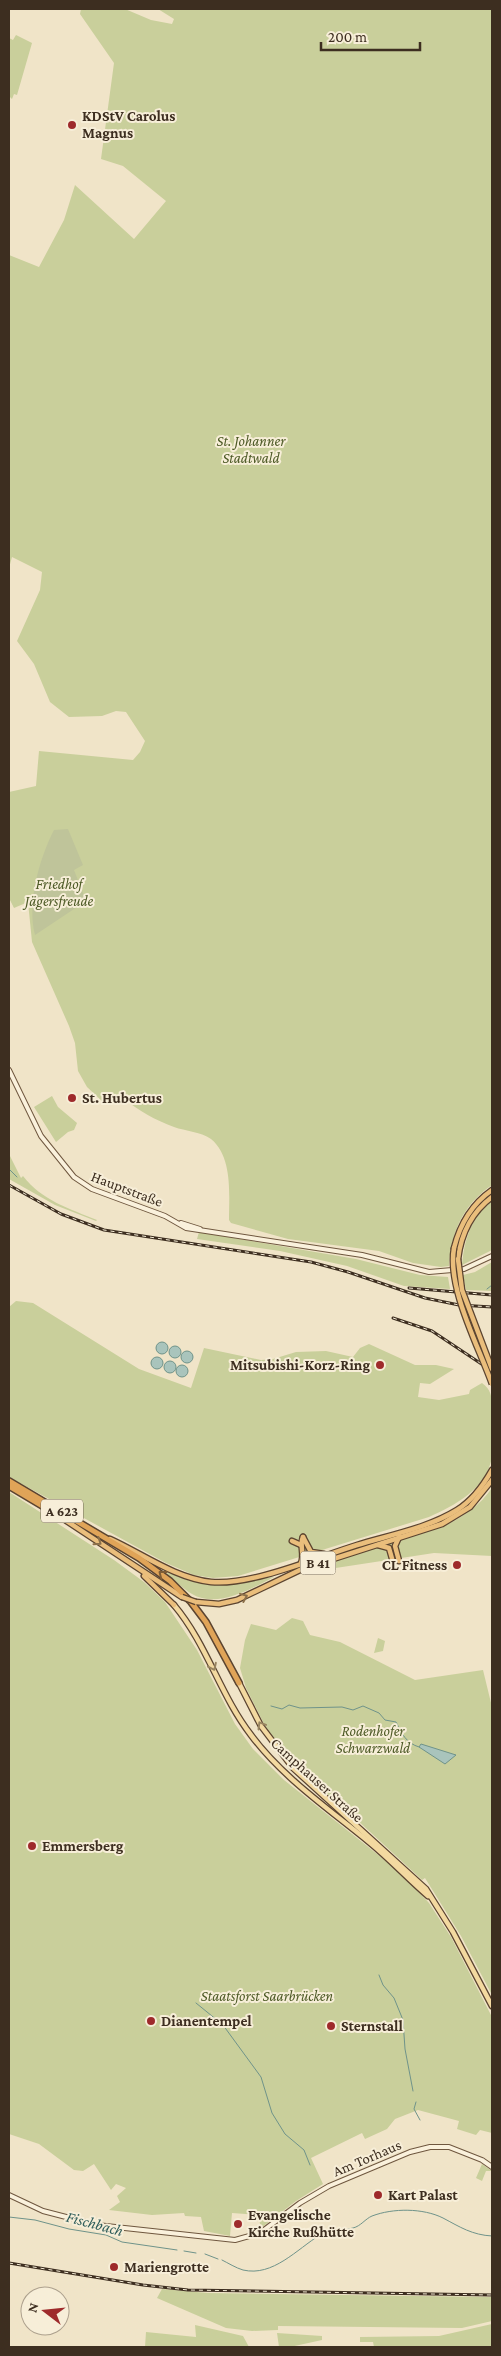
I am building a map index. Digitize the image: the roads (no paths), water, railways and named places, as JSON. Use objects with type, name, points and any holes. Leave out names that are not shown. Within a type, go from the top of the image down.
[{"type":"highway","points":[[492,1190],[471,1210],[461,1228],[454,1248],[453,1271],[456,1292],[492,1384]]},
{"type":"highway","points":[[492,1197],[476,1213],[462,1237],[458,1262],[462,1290],[492,1369]]},
{"type":"highway","name":"B 41","points":[[99,1533],[179,1573],[211,1582],[238,1580],[440,1521],[458,1510],[477,1493],[492,1470]]},
{"type":"highway","name":"B 41","points":[[111,1551],[182,1597],[196,1602],[219,1604],[237,1600],[302,1569],[399,1537],[463,1513],[480,1497],[492,1480]]},
{"type":"highway","name":"A 623","points":[[9,1481],[99,1533]]},
{"type":"highway","name":"A 623","points":[[9,1486],[56,1514],[111,1551]]},
{"type":"highway","points":[[99,1533],[161,1573],[191,1602],[206,1622],[239,1683]]},
{"type":"highway","points":[[301,1563],[304,1556],[301,1545],[303,1537],[311,1552],[329,1554]]},
{"type":"highway","points":[[399,1537],[394,1546],[399,1561]]},
{"type":"highway","points":[[292,1541],[301,1545]]},
{"type":"highway","points":[[374,1545],[389,1548],[393,1562]]},
{"type":"highway","name":"Camphauser Straße","points":[[111,1551],[148,1579],[174,1604]]},
{"type":"main road","name":"Hauptstraße","points":[[9,1070],[41,1136],[74,1177],[92,1188],[179,1222],[201,1230],[373,1257],[420,1270],[437,1272],[464,1269],[492,1256]]},
{"type":"main road","name":"Camphauser Straße","points":[[174,1604],[199,1640],[238,1716],[262,1749],[287,1774],[377,1849],[431,1898]]},
{"type":"main road","name":"Camphauser Straße","points":[[239,1683],[262,1726],[281,1754],[310,1784],[402,1865],[426,1889],[453,1932],[492,2006]]},
{"type":"main road","name":"Am Torhaus","points":[[9,2195],[42,2211],[103,2227],[163,2234],[198,2235],[221,2240],[242,2240],[260,2233],[300,2203],[322,2190],[410,2152],[430,2147],[449,2147],[478,2158],[492,2167]]},
{"type":"water","points":[[160,1342],[164,1342],[168,1348],[164,1354],[160,1354],[156,1350],[156,1346]]},
{"type":"water","points":[[173,1346],[177,1346],[181,1352],[177,1358],[173,1358],[169,1354],[169,1350]]},
{"type":"water","points":[[185,1351],[189,1351],[193,1357],[189,1363],[185,1363],[181,1359],[181,1355]]},
{"type":"water","points":[[155,1357],[159,1357],[163,1363],[159,1369],[155,1369],[151,1365],[151,1361]]},
{"type":"water","points":[[168,1361],[172,1361],[176,1367],[172,1373],[168,1373],[164,1369],[164,1365]]},
{"type":"water","points":[[180,1365],[184,1365],[188,1371],[184,1377],[180,1377],[176,1373],[176,1369]]},
{"type":"water","points":[[421,1744],[456,1755],[445,1764],[419,1747]]},
{"type":"waterway","points":[[9,1169],[17,1177]]},
{"type":"waterway","points":[[487,1289],[492,1285]]},
{"type":"waterway","points":[[271,1706],[282,1709],[289,1705],[300,1708],[342,1707],[353,1710],[363,1706],[379,1713],[385,1720],[396,1722],[402,1734],[419,1747]]},
{"type":"waterway","points":[[379,1975],[383,1985],[394,1998],[403,2020],[405,2049],[413,2091]]},
{"type":"waterway","points":[[196,2003],[223,2025],[261,2077],[272,2113],[285,2134],[304,2150],[310,2165]]},
{"type":"waterway","points":[[416,2102],[414,2109],[420,2120]]},
{"type":"waterway","name":"Fischbach","points":[[222,2260],[243,2270],[254,2271],[264,2269],[274,2266],[324,2233],[332,2230],[353,2228],[372,2216],[398,2210],[426,2212],[472,2232],[492,2236]]},
{"type":"waterway","name":"Fischbach","points":[[9,2217],[35,2220],[69,2229],[106,2235],[122,2242],[177,2250]]},
{"type":"waterway","name":"Fischbach","points":[[184,2251],[196,2253]]},
{"type":"waterway","name":"Fischbach","points":[[205,2254],[218,2259]]},
{"type":"railway","points":[[9,1185],[61,1214],[104,1230],[311,1262],[348,1272],[425,1298],[459,1305],[492,1307]]},
{"type":"railway","points":[[409,1288],[492,1295]]},
{"type":"railway","points":[[393,1318],[432,1331],[492,1371]]},
{"type":"railway","points":[[9,2263],[143,2285],[188,2290],[492,2295]]},
{"type":"place","name":"KDStV Carolus Magnus","points":[[72,125]]},
{"type":"place","name":"St. Hubertus","points":[[72,1098]]},
{"type":"place","name":"Mitsubishi-Korz-Ring","points":[[380,1365]]},
{"type":"place","name":"CL Fitness","points":[[457,1565]]},
{"type":"place","name":"Emmersberg","points":[[32,1846]]},
{"type":"place","name":"Dianentempel","points":[[151,2021]]},
{"type":"place","name":"Sternstall","points":[[331,2026]]},
{"type":"place","name":"Kart Palast","points":[[378,2195]]},
{"type":"place","name":"Evangelische Kirche Rußhütte","points":[[238,2224]]},
{"type":"place","name":"Mariengrotte","points":[[114,2267]]},
{"type":"park label","name":"St. Johanner Stadtwald","points":[[251,450]]},
{"type":"park label","name":"Friedhof Jägersfreude","points":[[59,892]]},
{"type":"park label","name":"Rodenhofer Schwarzwald","points":[[373,1740]]},
{"type":"park label","name":"Staatsforst Saarbrücken","points":[[267,1996]]}]
